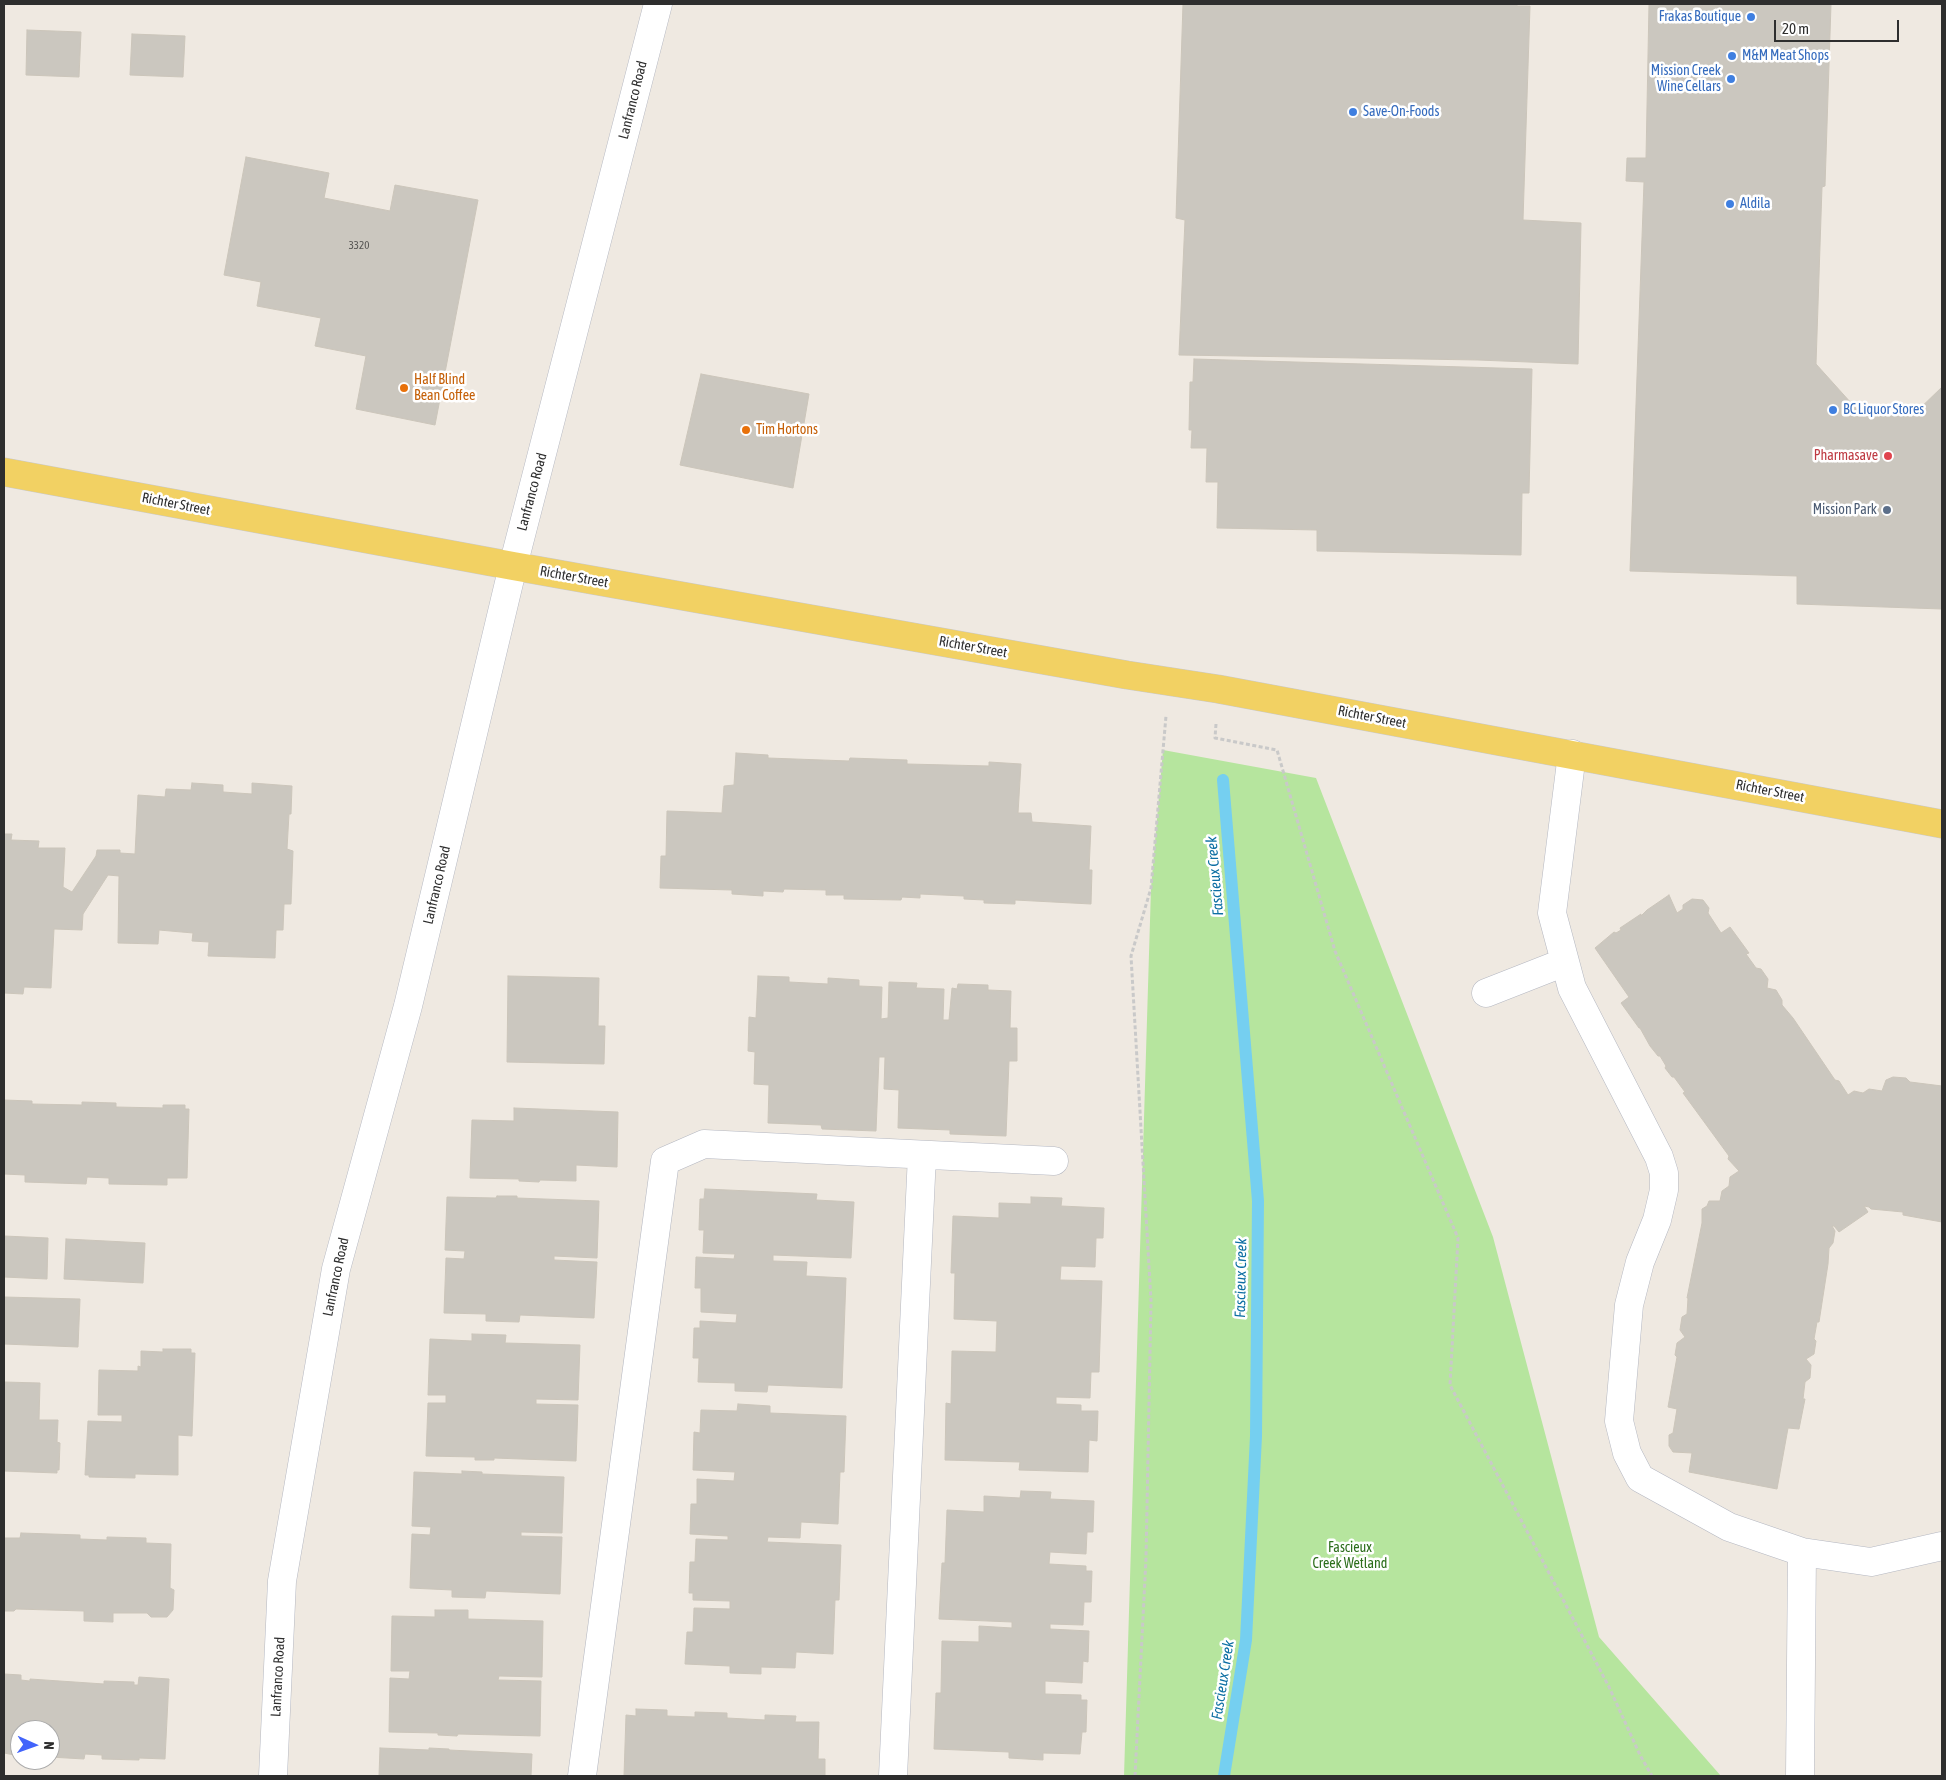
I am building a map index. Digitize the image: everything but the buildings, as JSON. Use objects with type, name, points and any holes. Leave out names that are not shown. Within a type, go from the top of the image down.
[{"type":"main road","name":"Richter Street","points":[[4,472],[513,566],[1218,688],[1942,824]]},
{"type":"street","name":"Lanfranco Road","points":[[273,1776],[282,1581],[336,1269],[408,1006],[513,566],[658,4]]},
{"type":"street","points":[[1572,754],[1552,913],[1572,988],[1659,1157],[1664,1173],[1664,1190],[1657,1220],[1640,1262],[1629,1305],[1620,1421],[1627,1453],[1640,1478],[1729,1527],[1802,1552],[1871,1562],[1942,1546]]},
{"type":"street","points":[[1486,993],[1564,962]]},
{"type":"street","points":[[582,1776],[665,1161],[704,1144],[1054,1162]]},
{"type":"street","points":[[893,1776],[922,1155]]},
{"type":"street","points":[[1800,1776],[1802,1552]]},
{"type":"path","points":[[1135,1776],[1146,1558],[1151,1301],[1131,956],[1151,888],[1169,681]]},
{"type":"path","points":[[1218,688],[1215,738],[1277,750],[1335,951],[1458,1238],[1450,1385],[1610,1688],[1640,1755],[1652,1776]]},
{"type":"green space","name":"Fascieux Creek Wetland","points":[[1163,750],[1316,778],[1493,1237],[1599,1637],[1721,1776],[1124,1776],[1151,888]]},
{"type":"waterway","name":"Fascieux Creek","points":[[1223,780],[1258,1201],[1256,1436],[1246,1640],[1224,1776]]},
{"type":"place","name":"Frakas Boutique","points":[[1751,17]]},
{"type":"place","name":"M&M Meat Shops","points":[[1732,56]]},
{"type":"place","name":"Mission Creek Wine Cellars","points":[[1731,79]]},
{"type":"place","name":"Save-On-Foods","points":[[1353,112]]},
{"type":"place","name":"Aldila","points":[[1730,204]]},
{"type":"place","name":"Half Blind Bean Coffee","points":[[404,388]]},
{"type":"place","name":"BC Liquor Stores","points":[[1833,410]]},
{"type":"place","name":"Tim Hortons","points":[[746,430]]},
{"type":"place","name":"Pharmasave","points":[[1888,456]]},
{"type":"place","name":"Mission Park","points":[[1887,510]]}]
